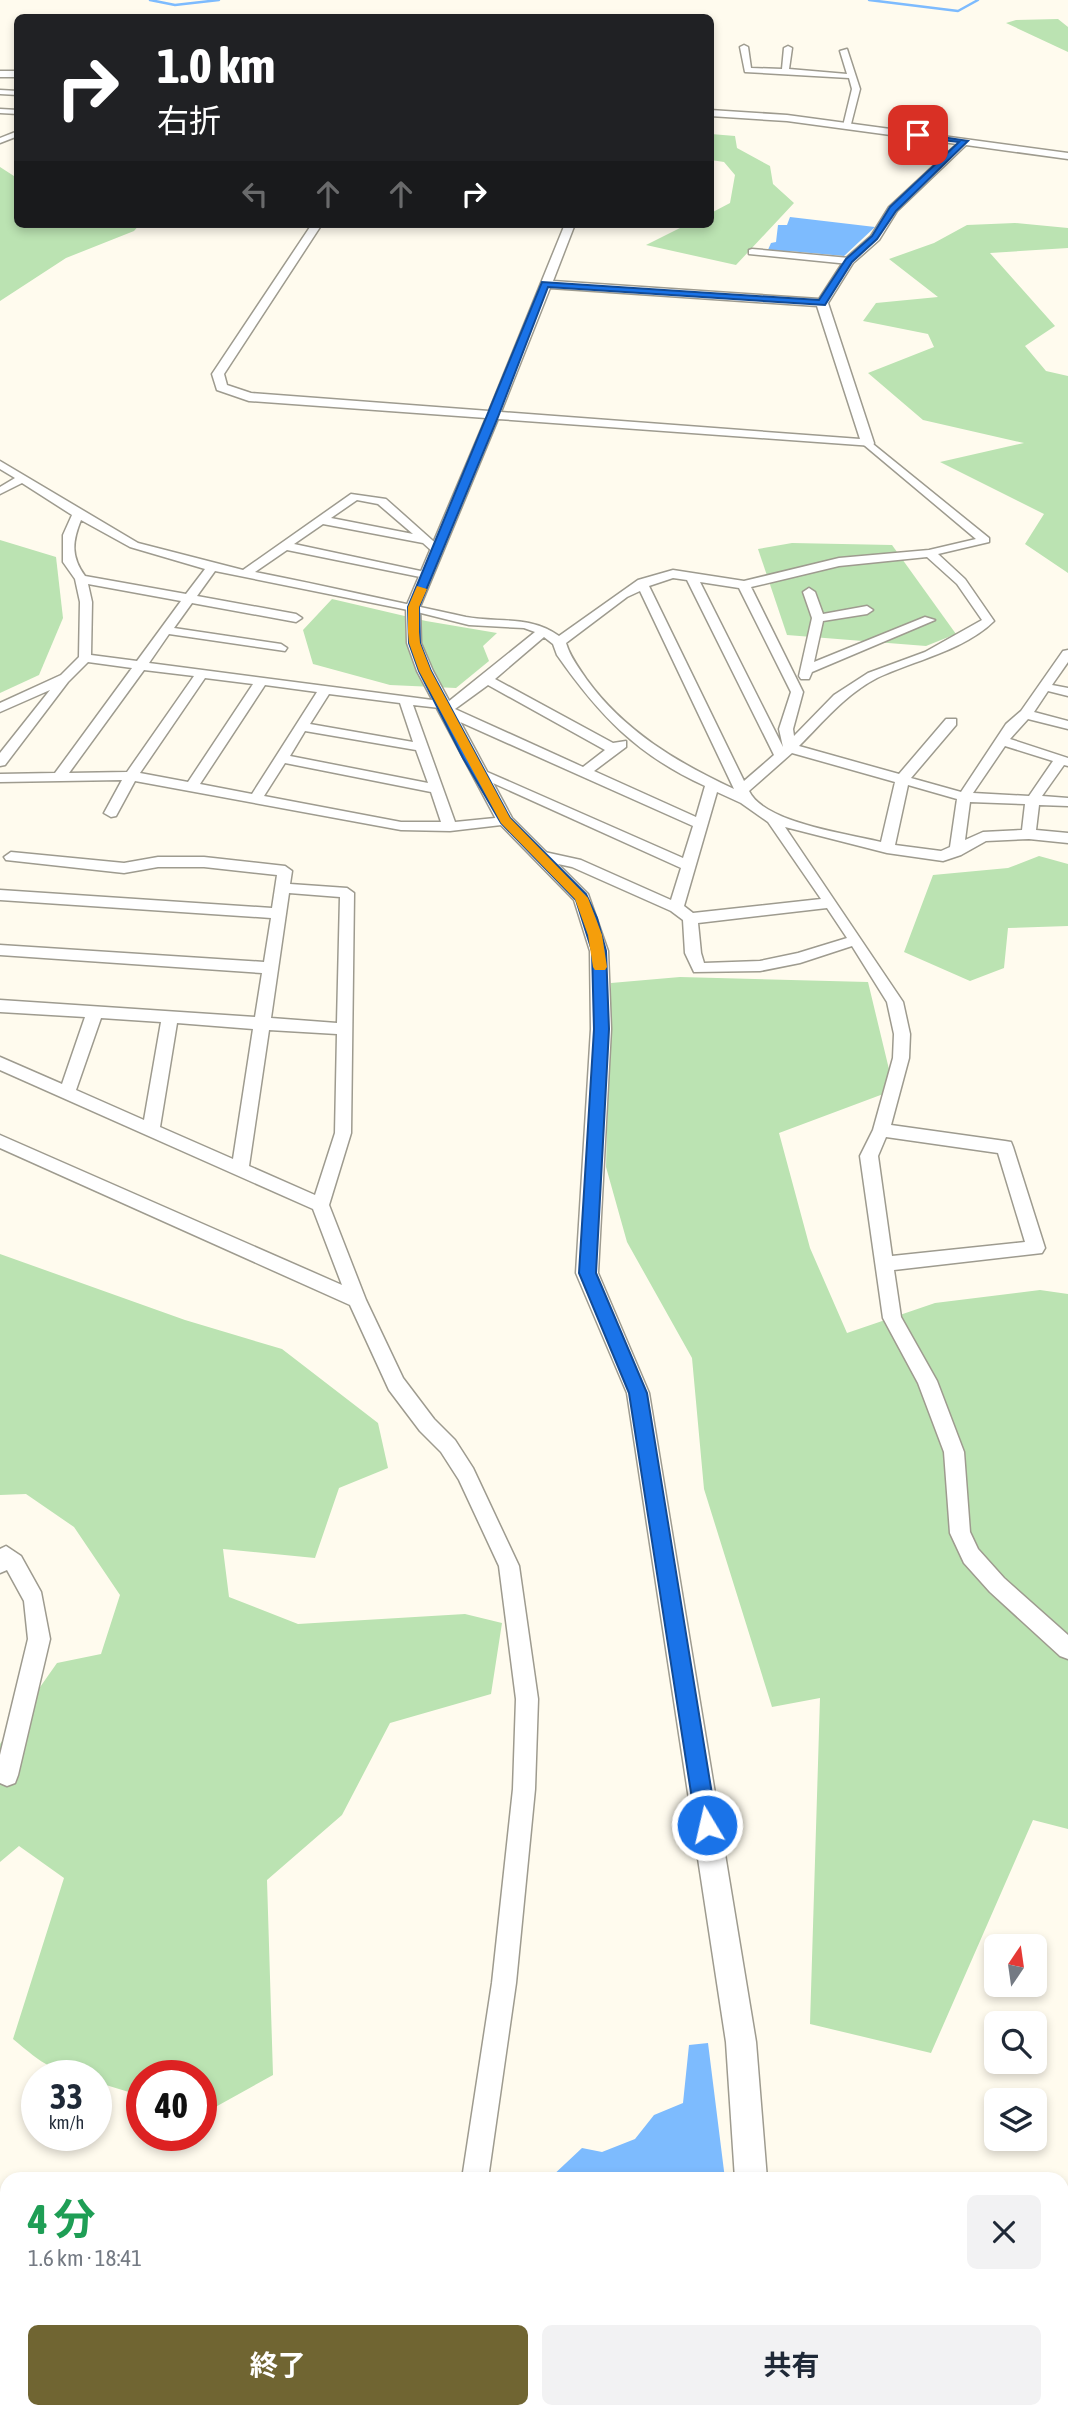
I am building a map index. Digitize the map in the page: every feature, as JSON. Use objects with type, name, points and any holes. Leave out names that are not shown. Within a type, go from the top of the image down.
[{"type":"street","points":[[744,47],[748,69],[851,76]]},
{"type":"street","points":[[786,71],[788,48]]},
{"type":"street","points":[[844,51],[856,89],[847,126]]},
{"type":"street","points":[[714,113],[847,126],[1068,156]]},
{"type":"street","points":[[822,303],[849,261],[875,238],[893,209],[965,141]]},
{"type":"street","points":[[314,228],[218,374],[221,387],[249,397],[868,443]]},
{"type":"street","points":[[568,228],[493,417],[432,546],[426,576],[413,607],[414,643],[425,671],[505,821],[582,898],[599,951],[601,1029],[587,1273],[638,1393],[741,2042],[750,2172]]},
{"type":"street","points":[[752,252],[849,261]]},
{"type":"street","points":[[545,284],[822,303]]},
{"type":"street","points":[[559,642],[603,607],[642,583],[673,574],[744,586],[839,562],[929,553],[985,540],[868,443],[822,303]]},
{"type":"street","points":[[0,464],[78,514],[134,545],[212,567],[413,607],[469,621],[526,624],[544,631],[559,642],[563,655],[608,714],[633,736],[712,786],[744,795],[773,819],[895,1002],[902,1034],[901,1058],[881,1130],[869,1156],[892,1318],[927,1381],[954,1452],[960,1533],[971,1556],[997,1586],[1068,1649]]},
{"type":"street","points":[[3,486],[22,479]]},
{"type":"street","points":[[245,573],[355,496],[382,501],[432,546]]},
{"type":"street","points":[[0,762],[85,658],[86,602],[81,579],[69,562],[69,535],[78,514]]},
{"type":"street","points":[[322,520],[432,546]]},
{"type":"street","points":[[285,546],[426,576]]},
{"type":"street","points":[[744,795],[839,698],[872,676],[929,655],[988,621],[987,615],[966,585],[952,570],[929,553]]},
{"type":"street","points":[[59,777],[212,567]]},
{"type":"street","points":[[692,578],[786,752],[964,797],[1068,802]]},
{"type":"street","points":[[81,579],[296,618]]},
{"type":"street","points":[[642,583],[744,795]]},
{"type":"street","points":[[744,586],[797,692]]},
{"type":"street","points":[[786,752],[786,729],[797,692],[808,669],[818,618],[809,592]]},
{"type":"street","points":[[818,618],[867,610]]},
{"type":"street","points":[[808,669],[929,620]]},
{"type":"street","points":[[166,630],[281,648]]},
{"type":"street","points":[[444,708],[486,679],[544,631]]},
{"type":"street","points":[[956,852],[964,797],[1011,727],[1026,713],[1067,654]]},
{"type":"street","points":[[85,658],[405,700],[444,708],[700,824]]},
{"type":"street","points":[[111,813],[131,776],[202,673]]},
{"type":"street","points":[[0,708],[66,678]]},
{"type":"street","points":[[486,679],[614,749]]},
{"type":"street","points":[[192,786],[261,681]]},
{"type":"street","points":[[1045,687],[1068,692]]},
{"type":"street","points":[[256,798],[324,691]]},
{"type":"street","points":[[405,700],[450,827]]},
{"type":"street","points":[[1026,713],[1068,726]]},
{"type":"street","points":[[887,848],[902,780],[951,722]]},
{"type":"street","points":[[301,726],[421,747]]},
{"type":"street","points":[[583,773],[633,736]]},
{"type":"street","points":[[1002,741],[1064,761],[1032,801],[1029,834]]},
{"type":"street","points":[[280,758],[435,789]]},
{"type":"street","points":[[480,774],[688,866]]},
{"type":"street","points":[[0,778],[131,776],[401,826],[450,827],[505,821]]},
{"type":"street","points":[[676,908],[712,786]]},
{"type":"street","points":[[773,819],[887,848],[943,856],[983,837],[1029,834],[1068,838]]},
{"type":"street","points":[[540,856],[576,863],[676,908],[690,918],[739,915],[830,903]]},
{"type":"street","points":[[11,857],[124,868],[158,862],[204,862],[285,872],[260,1023],[240,1170]]},
{"type":"street","points":[[283,888],[347,892],[342,1133],[320,1205],[357,1300],[396,1384],[448,1446],[466,1474],[509,1566],[527,1699],[524,1789],[504,1983],[476,2172]]},
{"type":"street","points":[[0,895],[277,913]]},
{"type":"street","points":[[690,918],[693,953],[699,968],[760,966],[800,958],[856,940]]},
{"type":"street","points":[[0,950],[269,968]]},
{"type":"street","points":[[0,1006],[345,1028]]},
{"type":"street","points":[[66,1092],[95,1012]]},
{"type":"street","points":[[151,1130],[170,1016]]},
{"type":"street","points":[[0,1063],[320,1205]]},
{"type":"street","points":[[881,1130],[1005,1147],[1035,1248],[884,1264]]},
{"type":"street","points":[[0,1141],[357,1300]]},
{"type":"street","points":[[0,1563],[6,1556],[14,1563],[34,1599],[39,1639],[24,1694],[8,1775]]},
{"type":"green space","points":[[1058,19],[1068,27],[1068,52],[1006,23],[1016,20]]},
{"type":"green space","points":[[714,134],[735,136],[737,148],[770,166],[773,184],[794,203],[736,265],[646,245],[680,228],[714,228],[714,211],[730,203],[735,175],[724,162],[714,160]]},
{"type":"green space","points":[[0,167],[14,176],[14,228],[137,228],[66,258],[0,301]]},
{"type":"green space","points":[[1015,223],[1068,228],[1068,248],[990,253],[1055,326],[1025,346],[1046,371],[1068,376],[1068,573],[1025,544],[1044,514],[940,462],[1024,443],[923,420],[868,373],[934,347],[928,334],[863,321],[876,303],[938,297],[889,259],[934,243],[967,225]]},
{"type":"green space","points":[[0,540],[56,557],[63,618],[39,675],[0,693]]},
{"type":"green space","points":[[792,543],[892,545],[956,634],[926,646],[787,635],[758,549]]},
{"type":"green space","points":[[332,599],[426,621],[497,633],[483,646],[489,661],[456,688],[390,685],[313,664],[303,630]]},
{"type":"green space","points":[[1039,856],[1068,864],[1068,926],[1008,928],[1004,968],[970,981],[904,952],[933,875],[1008,868]]},
{"type":"green space","points":[[680,977],[868,982],[894,1090],[779,1133],[810,1248],[847,1333],[935,1303],[1040,1290],[1068,1294],[1068,1829],[1033,1820],[931,2053],[810,2024],[820,1698],[772,1707],[704,1489],[692,1358],[627,1242],[606,1167],[611,983]]},
{"type":"green space","points":[[0,1254],[185,1320],[282,1349],[378,1423],[388,1468],[339,1488],[315,1558],[223,1549],[229,1597],[298,1624],[465,1614],[502,1623],[491,1694],[390,1723],[342,1815],[267,1880],[273,2075],[217,2106],[217,2060],[126,2060],[126,2091],[112,2087],[112,2060],[41,2060],[13,2039],[64,1878],[19,1846],[0,1862],[0,1744],[57,1663],[101,1654],[120,1595],[74,1527],[26,1494],[0,1495]]},
{"type":"water","points":[[790,217],[875,227],[844,256],[789,251],[788,254],[767,252],[771,243],[776,242],[778,225],[787,225]]},
{"type":"water","points":[[708,2043],[724,2172],[556,2172],[582,2148],[602,2152],[635,2139],[654,2115],[683,2103],[689,2045]]},
{"type":"waterway","points":[[150,0],[175,5],[219,0]]},
{"type":"waterway","points":[[869,0],[958,11],[978,0]]},
{"type":"slow traffic","points":[[421,589],[413,607],[414,643],[425,671],[505,821],[582,898],[595,935],[600,967]]},
{"type":"route","points":[[707,1825],[638,1393],[587,1273],[601,1029],[599,951],[582,898],[505,821],[470,758],[425,671],[414,643],[413,607],[493,417],[545,284],[822,303],[849,261],[875,238],[893,209],[965,141],[918,135]]}]
